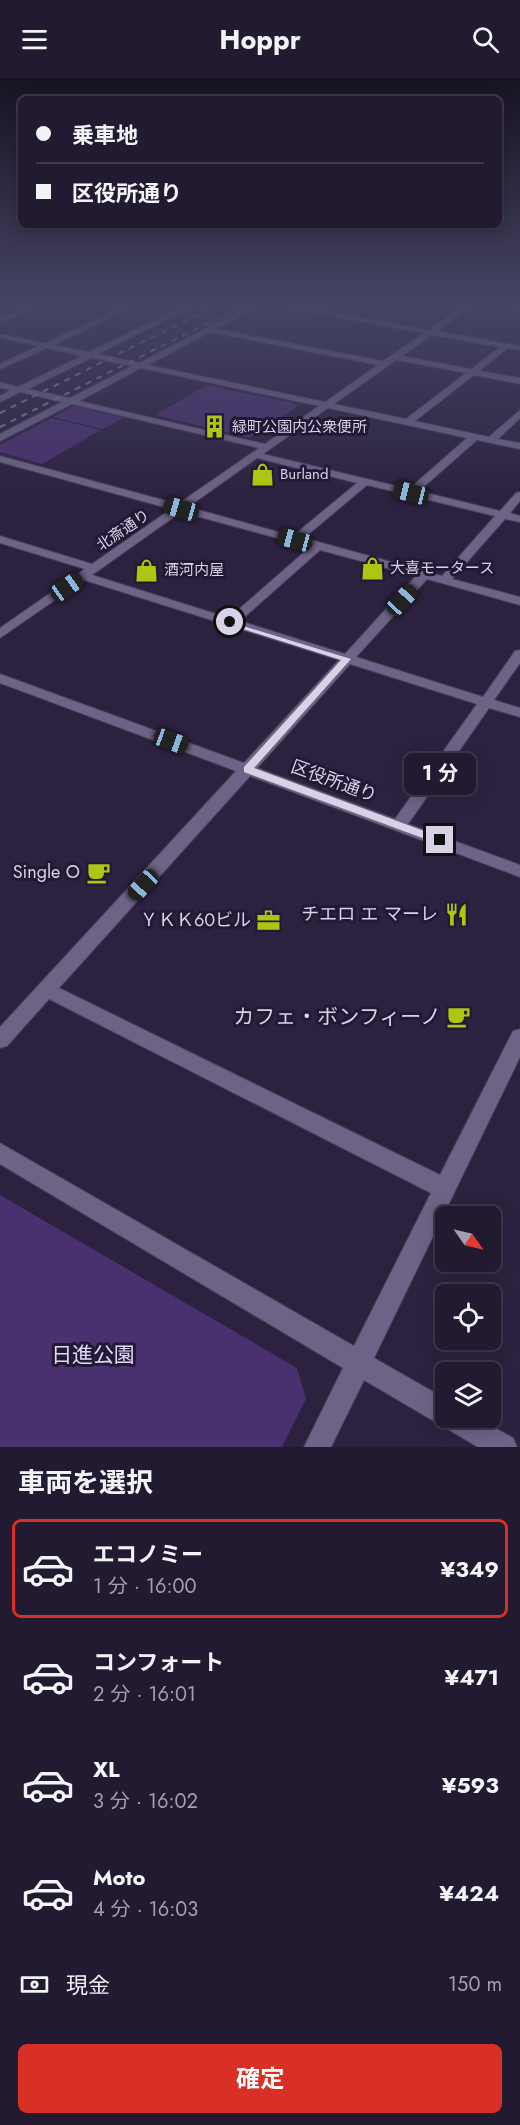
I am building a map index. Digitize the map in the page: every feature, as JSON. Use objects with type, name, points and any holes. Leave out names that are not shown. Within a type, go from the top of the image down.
[{"type":"street","points":[[0,399],[62,369]]},
{"type":"street","points":[[0,438],[134,369]]},
{"type":"street","points":[[154,369],[520,446]]},
{"type":"street","name":"北斎通り","points":[[0,634],[378,369]]},
{"type":"street","points":[[457,369],[520,381]]},
{"type":"street","points":[[408,422],[477,369]]},
{"type":"street","points":[[0,385],[267,447]]},
{"type":"street","points":[[491,440],[520,413]]},
{"type":"street","points":[[411,493],[475,436]]},
{"type":"street","points":[[256,455],[520,519]]},
{"type":"street","points":[[0,459],[520,601]]},
{"type":"street","points":[[295,540],[364,482]]},
{"type":"street","points":[[444,581],[520,495]]},
{"type":"street","points":[[0,539],[230,622],[520,713]]},
{"type":"street","points":[[230,622],[318,546]]},
{"type":"street","points":[[0,1040],[424,575]]},
{"type":"street","points":[[399,825],[520,654]]},
{"type":"street","name":"区役所通り","points":[[0,678],[520,871]]},
{"type":"street","points":[[47,990],[445,1188]]},
{"type":"street","points":[[317,1447],[520,1037]]},
{"type":"street","points":[[0,1153],[435,1408]]},
{"type":"street","points":[[470,1428],[504,1447]]},
{"type":"green space","points":[[207,385],[294,403],[297,407],[250,438],[155,415]]},
{"type":"green space","points":[[74,406],[124,418],[103,429],[53,417]]},
{"type":"green space","points":[[51,418],[101,430],[42,464],[0,452],[0,445]]},
{"type":"green space","name":"日進公園","points":[[0,1195],[297,1368],[306,1399],[282,1447],[0,1447]]},
{"type":"railway","points":[[0,413],[89,369]]},
{"type":"railway","points":[[0,427],[116,369]]},
{"type":"place","name":"緑町公園内公衆便所","points":[[214,427]]},
{"type":"place","name":"Burland","points":[[262,474]]},
{"type":"place","name":"大喜モータース","points":[[372,568]]},
{"type":"place","name":"酒河内屋","points":[[146,570]]},
{"type":"place","name":"Single O","points":[[98,872]]},
{"type":"place","name":"チエロ エ マーレ","points":[[456,914]]},
{"type":"place","name":"ＹＫＫ６０ビル","points":[[269,920]]},
{"type":"place","name":"カフェ・ボンフィーノ","points":[[459,1017]]},
{"type":"route","points":[[230,622],[347,659],[248,770],[440,840]]}]
